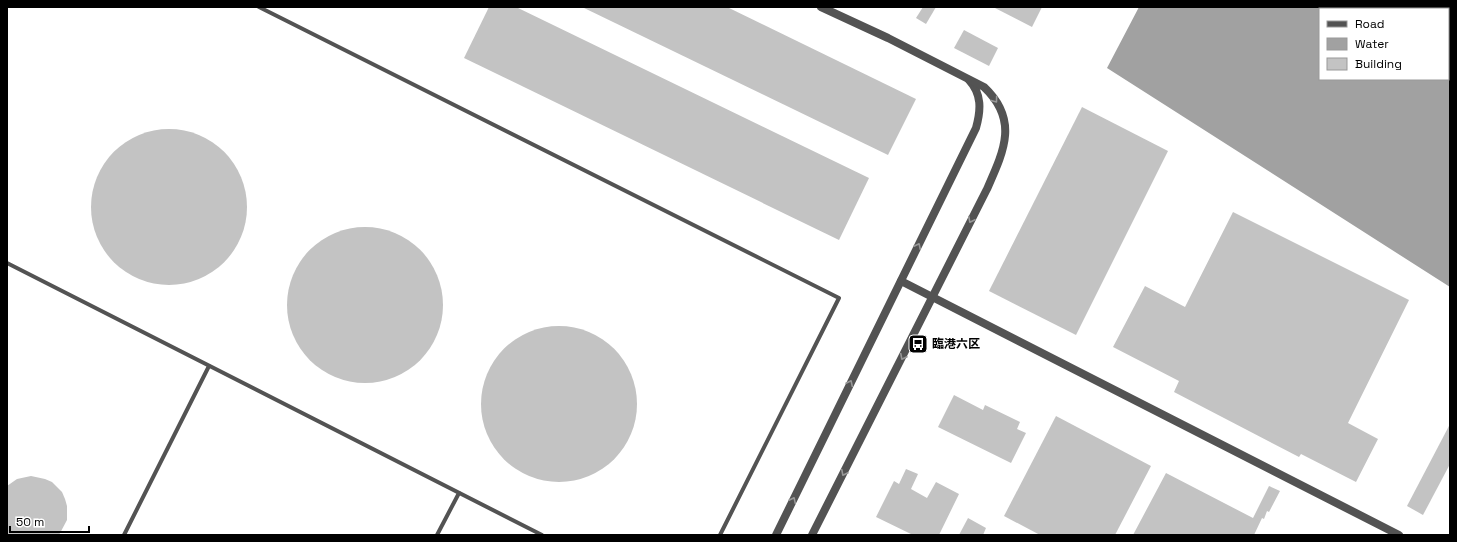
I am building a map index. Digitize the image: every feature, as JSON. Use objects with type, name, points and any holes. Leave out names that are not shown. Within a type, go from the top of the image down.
[{"type":"street","points":[[812,535],[987,189],[1003,147],[1006,129],[1003,112],[995,98],[984,87],[965,76],[821,7]]},
{"type":"street","points":[[776,535],[976,128],[980,115],[978,92],[965,76]]},
{"type":"street","points":[[901,281],[1399,535]]},
{"type":"lane","points":[[259,7],[839,298],[720,535]]},
{"type":"lane","points":[[7,263],[542,535]]},
{"type":"lane","points":[[124,535],[209,366]]},
{"type":"lane","points":[[437,535],[459,493]]},
{"type":"water","points":[[1139,7],[1450,7],[1450,287],[1107,68]]},
{"type":"building","points":[[489,7],[516,7],[869,178],[839,240],[464,58]]},
{"type":"building","points":[[582,7],[727,7],[916,99],[888,155]]},
{"type":"building","points":[[923,7],[936,7],[926,24],[916,18]]},
{"type":"building","points":[[993,7],[1042,7],[1032,27]]},
{"type":"building","points":[[964,30],[998,48],[989,66],[954,48]]},
{"type":"building","points":[[1082,107],[1168,151],[1076,335],[989,291]]},
{"type":"building","points":[[161,129],[177,129],[192,132],[206,138],[219,146],[230,157],[244,184],[247,207],[246,222],[238,244],[230,257],[219,268],[192,282],[177,285],[161,285],[146,282],[132,276],[119,268],[108,257],[94,230],[91,215],[91,199],[94,184],[100,170],[108,157],[119,146],[146,132]]},
{"type":"building","points":[[1233,212],[1409,300],[1348,423],[1378,439],[1356,482],[1301,454],[1299,457],[1174,392],[1179,381],[1113,347],[1145,286],[1185,307]]},
{"type":"building","points":[[357,227],[373,227],[388,230],[402,236],[415,244],[426,255],[440,282],[443,305],[442,320],[434,342],[426,355],[415,366],[388,380],[373,383],[357,383],[342,380],[328,374],[315,366],[304,355],[290,328],[287,313],[287,297],[290,282],[296,268],[304,255],[315,244],[342,230]]},
{"type":"building","points":[[551,326],[567,326],[582,329],[596,335],[609,343],[620,354],[634,381],[637,404],[636,419],[628,441],[620,454],[609,465],[582,479],[567,482],[551,482],[536,479],[522,473],[509,465],[498,454],[484,427],[481,412],[481,396],[484,381],[490,367],[498,354],[509,343],[536,329]]},
{"type":"building","points":[[954,395],[983,410],[985,405],[1020,422],[1017,429],[1026,433],[1011,463],[938,427]]},
{"type":"building","points":[[1056,416],[1151,466],[1115,535],[1040,535],[1004,516]]},
{"type":"building","points":[[1450,424],[1450,464],[1423,515],[1407,506]]},
{"type":"building","points":[[906,469],[918,474],[911,489],[927,498],[936,482],[959,494],[939,535],[913,535],[876,517],[894,481],[899,484]]},
{"type":"building","points":[[1166,473],[1253,518],[1269,486],[1280,491],[1269,512],[1267,511],[1264,519],[1262,518],[1254,535],[1133,535]]},
{"type":"building","points":[[31,476],[52,482],[62,492],[67,506],[67,520],[59,535],[7,535],[7,486],[17,479]]},
{"type":"building","points":[[968,518],[986,528],[983,535],[959,535]]},
{"type":"place","name":"臨港六区","points":[[918,344]]}]
